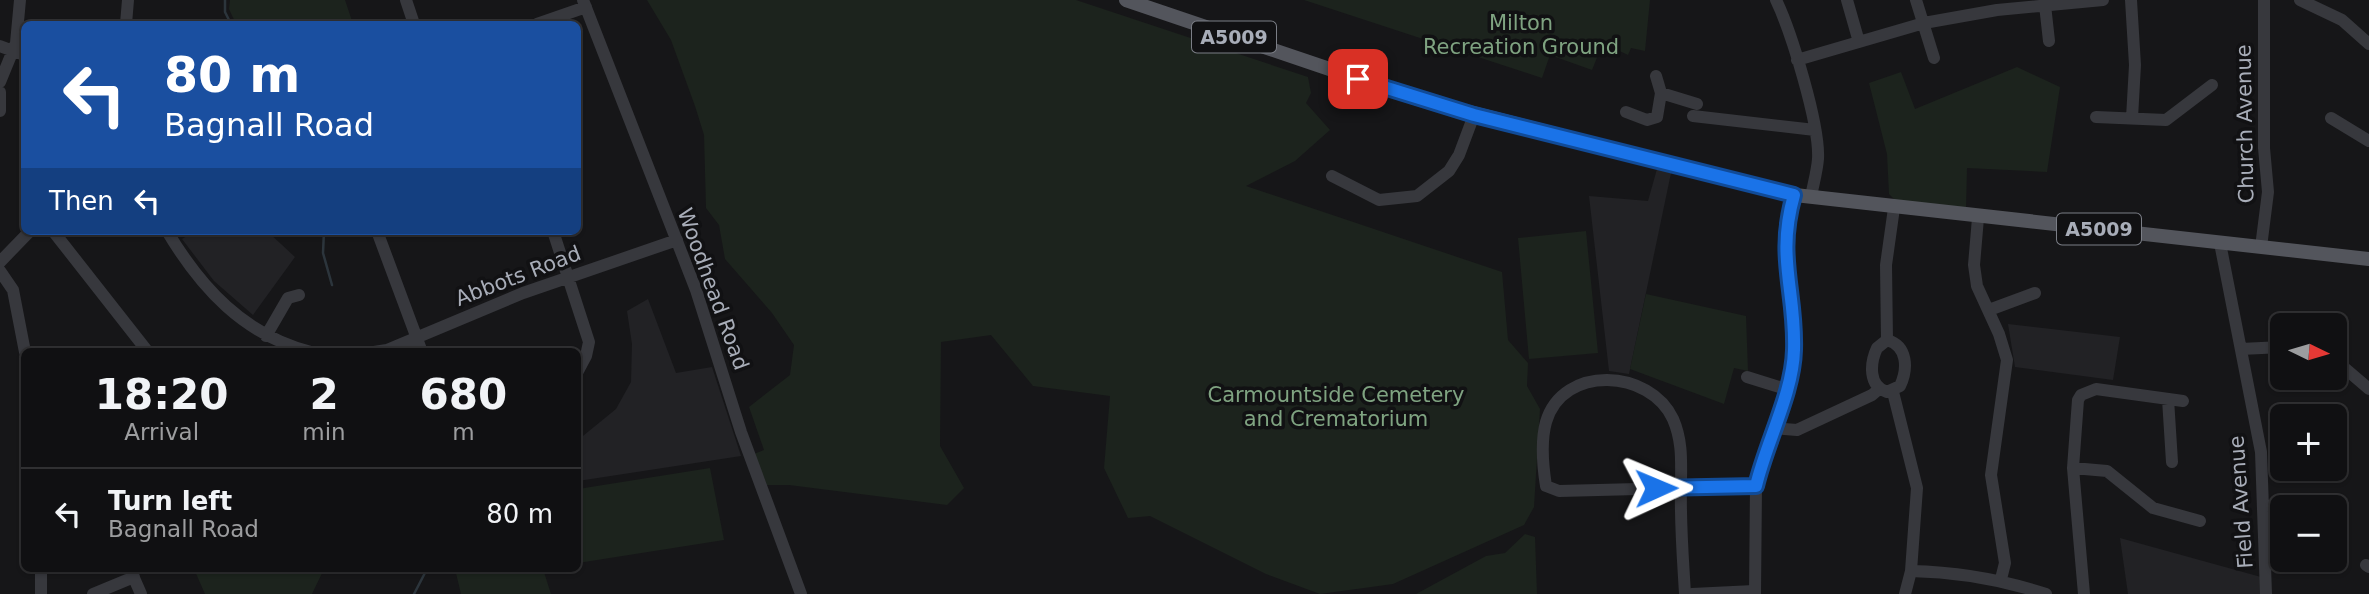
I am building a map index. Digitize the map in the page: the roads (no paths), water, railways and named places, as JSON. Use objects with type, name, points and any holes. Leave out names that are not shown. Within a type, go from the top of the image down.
[{"type":"main road","name":"A5009","points":[[1132,1],[1374,85],[1474,115],[1794,195],[1978,218],[2369,259]]},
{"type":"street","points":[[0,82],[19,53],[20,0]]},
{"type":"street","points":[[125,21],[128,0]]},
{"type":"street","points":[[405,0],[413,21]]},
{"type":"street","points":[[1776,0],[1797,60],[1815,130],[1818,159],[1811,197]]},
{"type":"street","points":[[1847,0],[1859,42]]},
{"type":"street","points":[[1916,0],[1930,55]]},
{"type":"street","points":[[1797,60],[1924,23],[2000,7],[2103,0]]},
{"type":"street","points":[[2131,0],[2135,65],[2132,118]]},
{"type":"street","name":"Church Avenue","points":[[2261,247],[2268,192],[2264,148],[2264,0]]},
{"type":"street","points":[[2300,0],[2342,19],[2369,44]]},
{"type":"street","points":[[544,21],[584,4]]},
{"type":"street","name":"Woodhead Road","points":[[584,4],[677,240],[741,432],[801,594]]},
{"type":"street","points":[[2045,5],[2049,42]]},
{"type":"street","points":[[0,46],[19,53]]},
{"type":"street","points":[[1626,112],[1647,120],[1657,117],[1661,93],[1656,76]]},
{"type":"street","points":[[2096,117],[2166,120],[2212,85]]},
{"type":"street","points":[[0,92],[0,111]]},
{"type":"street","points":[[1661,93],[1694,111],[1815,130]]},
{"type":"street","points":[[1332,176],[1379,200],[1417,196],[1449,171],[1459,155],[1474,115]]},
{"type":"street","points":[[2332,118],[2369,141]]},
{"type":"street","points":[[1692,594],[1755,592],[1756,486],[1786,389],[1794,351],[1784,249],[1794,195]]},
{"type":"street","points":[[1888,340],[1886,265],[1894,208]]},
{"type":"street","points":[[1978,218],[1974,265],[1977,285],[2007,360],[1991,475],[2005,563],[2001,579]]},
{"type":"street","points":[[0,262],[26,235]]},
{"type":"street","points":[[56,235],[144,347]]},
{"type":"street","points":[[169,235],[188,267],[213,295],[266,336],[298,348]]},
{"type":"street","points":[[378,235],[420,348]]},
{"type":"street","points":[[554,235],[589,342],[581,363]]},
{"type":"street","name":"Abbots Road","points":[[391,348],[569,276],[677,240]]},
{"type":"street","name":"Field Avenue","points":[[2220,243],[2261,452],[2266,594]]},
{"type":"street","points":[[0,271],[13,290],[24,348]]},
{"type":"street","points":[[1989,310],[2035,293]]},
{"type":"street","points":[[266,336],[288,299],[299,295]]},
{"type":"street","points":[[1888,340],[1877,348],[1872,358],[1873,379],[1879,388],[1893,392]]},
{"type":"street","points":[[1888,340],[1899,346],[1905,362],[1903,380],[1893,392]]},
{"type":"street","points":[[2241,349],[2270,348]]},
{"type":"street","points":[[2347,370],[2369,389]]},
{"type":"street","points":[[1747,377],[1786,389]]},
{"type":"street","points":[[1685,594],[1681,487],[1682,458],[1679,433],[1671,415],[1642,389],[1610,379],[1586,380],[1575,386],[1552,410],[1544,434],[1546,486],[1559,491],[1681,487],[1756,486]]},
{"type":"street","points":[[1772,428],[1797,430],[1872,395],[1879,388]]},
{"type":"street","points":[[2084,594],[2073,468],[2076,406],[2081,395],[2096,388],[2183,401]]},
{"type":"street","points":[[1893,392],[1917,488],[1911,571],[1905,594]]},
{"type":"street","points":[[2168,399],[2172,463]]},
{"type":"street","points":[[2073,468],[2106,471],[2142,503],[2194,516]]},
{"type":"street","points":[[2264,506],[2270,506]]},
{"type":"street","points":[[1911,571],[1957,572],[2001,579],[2046,594]]},
{"type":"street","points":[[40,572],[41,594]]},
{"type":"street","points":[[93,594],[132,573],[141,594]]},
{"type":"waterway","points":[[225,0],[225,12],[230,21]]},
{"type":"waterway","points":[[324,235],[323,253],[332,285]]},
{"type":"waterway","points":[[414,594],[425,572]]},
{"type":"park label","name":"Milton Recreation Ground","points":[[1521,35]]},
{"type":"park label","name":"Carmountside Cemetery and Crematorium","points":[[1336,407]]}]
